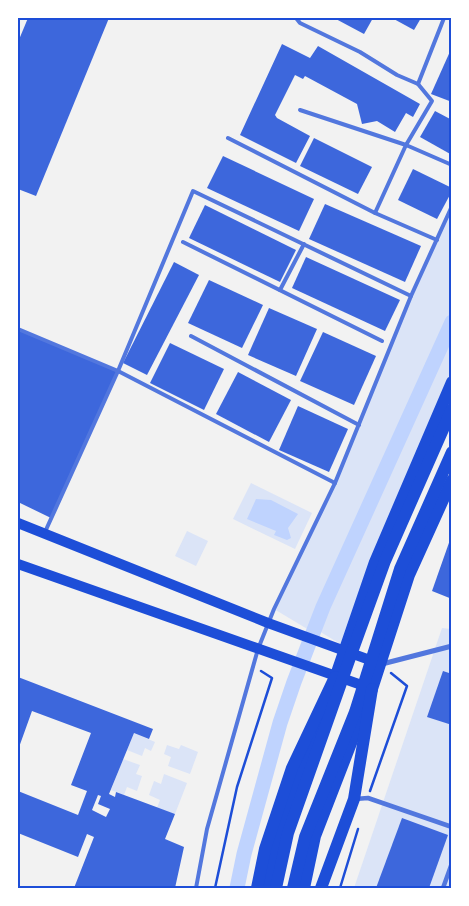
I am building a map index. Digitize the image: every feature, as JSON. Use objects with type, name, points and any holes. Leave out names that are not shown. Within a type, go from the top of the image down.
[{"type":"main road","points":[[268,888],[279,837],[375,562],[452,382]]},
{"type":"main road","points":[[276,888],[288,833],[352,652],[386,561],[452,409]]},
{"type":"main road","points":[[293,888],[305,837],[355,712],[400,569],[452,452]]},
{"type":"main road","points":[[304,888],[315,836],[372,689],[409,574],[452,480]]},
{"type":"main road","points":[[18,523],[268,623],[380,664]]},
{"type":"main road","points":[[18,564],[372,689]]},
{"type":"main road","points":[[257,888],[266,849],[292,768],[336,677]]},
{"type":"main road","points":[[321,888],[354,799],[372,689]]},
{"type":"street","points":[[380,664],[452,646]]},
{"type":"street","points":[[354,799],[368,798],[452,827]]},
{"type":"street","points":[[443,888],[452,863]]},
{"type":"lane","points":[[296,18],[300,23],[360,52],[397,75],[418,84],[432,101],[406,145],[375,213]]},
{"type":"lane","points":[[418,84],[444,18]]},
{"type":"lane","points":[[300,110],[406,145],[452,165]]},
{"type":"lane","points":[[228,138],[375,213],[437,240]]},
{"type":"lane","points":[[44,534],[118,371],[193,191],[411,296]]},
{"type":"lane","points":[[196,888],[207,829],[258,649],[268,623],[335,483],[411,296],[452,206]]},
{"type":"lane","points":[[183,242],[382,341]]},
{"type":"lane","points":[[280,290],[304,244]]},
{"type":"lane","points":[[18,329],[118,371],[335,483]]},
{"type":"lane","points":[[191,336],[359,425]]},
{"type":"path","points":[[368,798],[407,686],[380,664]]},
{"type":"path","points":[[215,888],[237,787],[272,678],[254,666]]},
{"type":"path","points":[[340,888],[360,825]]},
{"type":"shaded area","points":[[451,202],[451,315],[309,630],[274,609],[335,483],[411,296],[437,240]]},
{"type":"shaded area","points":[[451,336],[451,371],[342,645],[319,631]]},
{"type":"shaded area","points":[[251,483],[312,513],[295,549],[233,519]]},
{"type":"shaded area","points":[[187,531],[208,541],[196,566],[175,556]]},
{"type":"shaded area","points":[[442,628],[451,629],[451,888],[354,888]]},
{"type":"shaded area","points":[[134,733],[155,742],[151,751],[145,748],[142,756],[127,750]]},
{"type":"shaded area","points":[[167,745],[179,749],[181,745],[198,752],[190,774],[168,766],[171,757],[164,754]]},
{"type":"shaded area","points":[[123,759],[140,765],[136,774],[142,776],[137,791],[127,787],[124,795],[111,790]]},
{"type":"shaded area","points":[[164,774],[187,783],[175,814],[157,808],[160,800],[149,795],[154,781],[161,784]]},
{"type":"water","points":[[256,499],[271,500],[298,514],[288,528],[291,538],[287,540],[274,535],[276,531],[247,519]]},
{"type":"building","points":[[28,18],[109,18],[36,196],[18,189],[18,42]]},
{"type":"building","points":[[334,18],[373,18],[364,34]]},
{"type":"building","points":[[392,18],[421,18],[414,30]]},
{"type":"building","points":[[282,44],[310,58],[318,46],[420,104],[413,117],[406,113],[395,132],[377,121],[362,124],[357,104],[305,76],[303,79],[295,75],[275,115],[277,118],[310,136],[296,163],[240,135]]},
{"type":"building","points":[[452,47],[452,102],[431,94]]},
{"type":"building","points":[[435,111],[452,120],[452,155],[420,137]]},
{"type":"building","points":[[314,138],[372,167],[358,194],[300,166]]},
{"type":"building","points":[[223,156],[314,199],[299,231],[207,188]]},
{"type":"building","points":[[413,169],[452,188],[437,219],[398,200]]},
{"type":"building","points":[[325,204],[421,246],[405,282],[309,239]]},
{"type":"building","points":[[205,205],[296,250],[280,282],[189,238]]},
{"type":"building","points":[[306,257],[400,300],[385,331],[292,288]]},
{"type":"building","points":[[174,262],[199,275],[147,375],[123,363]]},
{"type":"building","points":[[209,280],[263,305],[242,348],[188,323]]},
{"type":"building","points":[[269,308],[317,329],[296,376],[248,355]]},
{"type":"building","points":[[18,329],[118,371],[51,518],[18,502]]},
{"type":"building","points":[[323,332],[376,356],[354,405],[300,381]]},
{"type":"building","points":[[170,343],[224,369],[204,410],[150,383]]},
{"type":"building","points":[[238,372],[291,400],[269,442],[216,414]]},
{"type":"building","points":[[298,406],[348,429],[329,472],[279,450]]},
{"type":"building","points":[[452,537],[452,599],[432,591]]},
{"type":"building","points":[[443,671],[452,674],[452,725],[427,717]]},
{"type":"building","points":[[18,677],[153,729],[149,739],[134,733],[109,794],[115,797],[116,792],[175,814],[165,839],[184,847],[175,888],[74,888],[94,837],[87,834],[78,857],[18,833],[18,791],[78,815],[87,791],[71,785],[91,733],[32,711],[18,750]],"holes":[[[98,795],[101,796],[98,804],[110,809],[106,817],[92,810]]]},
{"type":"building","points":[[402,818],[448,835],[429,888],[376,888]]},
{"type":"waterway","points":[[237,888],[244,854],[280,723],[294,682],[323,607],[452,322]]}]
